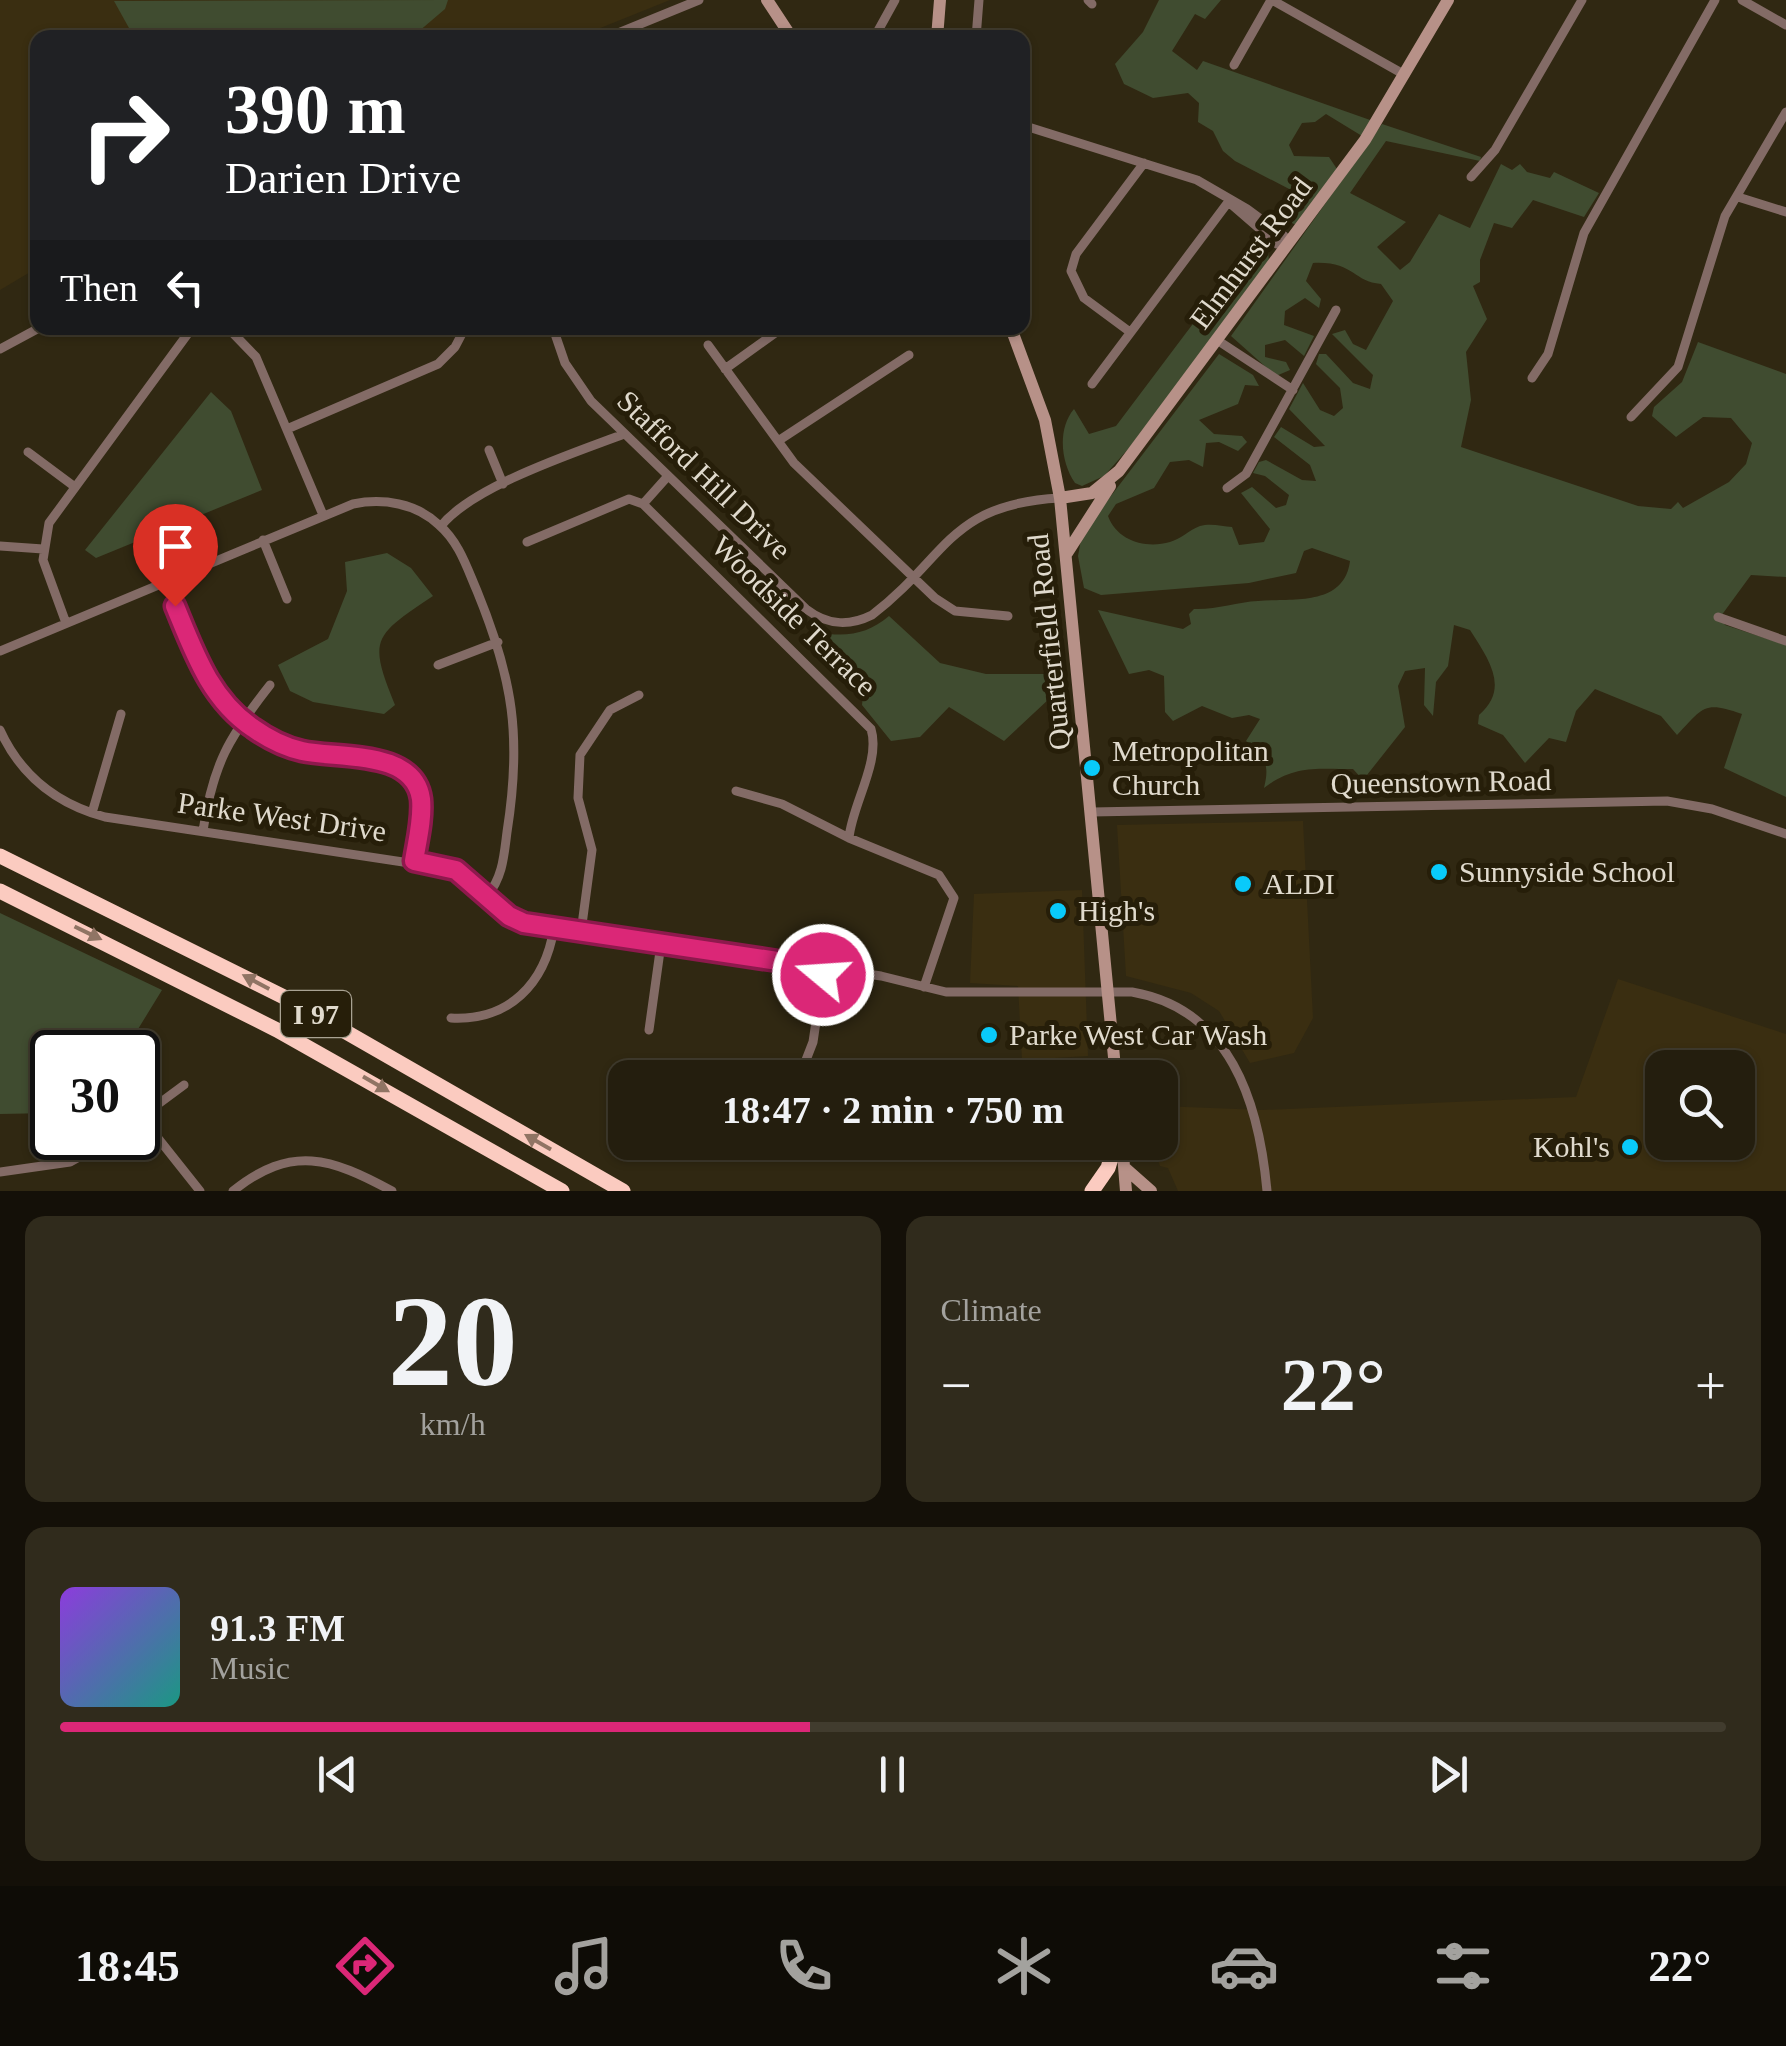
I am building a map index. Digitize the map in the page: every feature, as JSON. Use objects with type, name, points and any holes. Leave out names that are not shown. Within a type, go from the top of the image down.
[{"type":"highway","name":"I 97","points":[[0,856],[292,1001],[622,1191]]},
{"type":"highway","name":"I 97","points":[[0,891],[260,1020],[561,1191]]},
{"type":"highway","points":[[1092,1191],[1111,1160]]},
{"type":"main road","points":[[767,0],[787,30]]},
{"type":"main road","points":[[938,30],[940,0]]},
{"type":"main road","name":"Elmhurst Road","points":[[1060,498],[1092,493],[1120,471],[1366,140],[1448,0]]},
{"type":"main road","name":"Quarterfield Road","points":[[1014,335],[1045,420],[1060,498],[1114,1060]]},
{"type":"main road","points":[[1066,555],[1120,471]]},
{"type":"main road","points":[[1123,1160],[1126,1191]]},
{"type":"main road","points":[[1125,1168],[1151,1191]]},
{"type":"street","points":[[626,30],[699,0]]},
{"type":"street","points":[[878,30],[895,0]]},
{"type":"street","points":[[977,30],[979,0]]},
{"type":"street","points":[[1234,65],[1272,0],[1406,75]]},
{"type":"street","points":[[1470,177],[1495,150],[1582,0]]},
{"type":"street","points":[[1532,378],[1548,354],[1584,233],[1715,0]]},
{"type":"street","points":[[1742,0],[1786,25]]},
{"type":"street","points":[[1631,417],[1678,367],[1725,216],[1786,112]]},
{"type":"street","points":[[1030,128],[1197,180],[1284,236],[1287,245]]},
{"type":"street","points":[[1130,332],[1084,298],[1071,271],[1076,254],[1144,163]]},
{"type":"street","points":[[1738,197],[1786,212]]},
{"type":"street","points":[[1092,384],[1229,202]]},
{"type":"street","points":[[1227,488],[1246,474],[1336,310]]},
{"type":"street","points":[[0,350],[30,333]]},
{"type":"street","points":[[66,623],[42,548],[50,523],[187,335]]},
{"type":"street","points":[[235,335],[256,357],[324,515]]},
{"type":"street","points":[[288,429],[426,371],[447,356],[460,335]]},
{"type":"street","name":"Stafford Hill Drive","points":[[556,335],[577,383],[624,434],[806,608],[828,621],[853,623],[882,608],[912,576]]},
{"type":"street","points":[[725,369],[772,335]]},
{"type":"street","points":[[1217,340],[1293,390]]},
{"type":"street","points":[[708,345],[808,477],[912,576],[955,611],[1008,616]]},
{"type":"street","points":[[778,442],[909,355]]},
{"type":"street","points":[[442,526],[469,500],[624,434]]},
{"type":"street","points":[[489,450],[503,484]]},
{"type":"street","points":[[28,452],[74,487]]},
{"type":"street","points":[[527,542],[629,500],[643,504],[668,476]]},
{"type":"street","points":[[912,576],[972,519],[1016,502],[1060,498]]},
{"type":"street","points":[[0,651],[352,504],[379,501],[416,510],[442,526],[458,548],[498,642],[512,695],[516,757],[501,871],[487,896]]},
{"type":"street","name":"Woodside Terrace","points":[[643,504],[866,721],[874,745],[848,838]]},
{"type":"street","points":[[262,540],[287,599]]},
{"type":"street","points":[[0,546],[42,548]]},
{"type":"street","points":[[165,582],[205,676],[242,720],[301,751],[389,764],[409,775],[421,800],[414,861]]},
{"type":"street","points":[[1718,618],[1786,641]]},
{"type":"street","points":[[438,665],[498,642]]},
{"type":"street","points":[[203,831],[218,759],[242,720],[270,686]]},
{"type":"street","points":[[581,932],[592,850],[578,798],[580,755],[610,710],[639,695]]},
{"type":"street","points":[[92,813],[121,714]]},
{"type":"street","name":"Parke West Drive","points":[[0,730],[35,782],[92,813],[456,870],[524,923],[824,968],[969,995],[1156,996],[1184,1009],[1219,1041],[1247,1090],[1266,1191]]},
{"type":"street","points":[[736,791],[782,804],[848,838],[939,875],[952,889],[954,898],[924,987]]},
{"type":"street","name":"Queenstown Road","points":[[1092,812],[1667,801],[1712,809],[1786,834]]},
{"type":"street","points":[[451,1018],[486,1016],[522,997],[546,962],[554,928]]},
{"type":"street","points":[[649,1030],[661,944]]},
{"type":"street","points":[[806,1060],[813,1042],[824,968]]},
{"type":"street","points":[[160,1101],[184,1085]]},
{"type":"street","points":[[160,1143],[200,1191]]},
{"type":"street","points":[[0,1172],[74,1160]]},
{"type":"street","points":[[233,1191],[276,1164],[308,1160],[341,1164],[392,1191]]},
{"type":"shaded area","points":[[0,0],[670,0],[595,30],[30,30],[30,272],[0,290]]},
{"type":"shaded area","points":[[1303,821],[1313,1018],[1294,1053],[1250,1063],[1219,1011],[1191,993],[1126,976],[1117,825]]},
{"type":"shaded area","points":[[1082,890],[1088,1056],[1022,1060],[1018,986],[970,983],[974,894]]},
{"type":"shaded area","points":[[1618,979],[1786,1034],[1786,1191],[1178,1191],[1168,1168],[1160,1166],[1158,1160],[1178,1160],[1178,1107],[1262,1110],[1576,1097]]},
{"type":"green space","points":[[448,0],[445,9],[420,30],[130,30],[114,1]]},
{"type":"green space","points":[[1159,0],[1221,0],[1205,19],[1195,14],[1172,51],[1197,70],[1203,61],[1373,121],[1362,136],[1326,114],[1315,122],[1302,123],[1289,145],[1294,156],[1329,157],[1337,169],[1296,225],[1286,220],[1284,213],[1293,191],[1223,151],[1213,131],[1198,122],[1199,103],[1188,93],[1153,98],[1124,84],[1115,64],[1143,32]]},
{"type":"green space","points":[[1382,124],[1481,157],[1480,161],[1386,141],[1350,193],[1406,222],[1377,247],[1400,270],[1410,262],[1439,214],[1470,228],[1501,164],[1512,170],[1520,164],[1527,172],[1550,178],[1554,172],[1599,193],[1584,217],[1533,200],[1512,228],[1494,223],[1480,260],[1480,282],[1473,286],[1487,319],[1466,352],[1471,400],[1461,447],[1638,506],[1671,509],[1678,502],[1683,508],[1729,482],[1746,464],[1752,443],[1731,418],[1703,417],[1676,437],[1652,416],[1654,407],[1682,382],[1698,342],[1786,374],[1786,577],[1751,575],[1721,616],[1725,625],[1786,645],[1786,797],[1724,768],[1742,714],[1711,707],[1677,735],[1661,716],[1595,689],[1576,711],[1566,742],[1549,738],[1525,763],[1503,735],[1478,724],[1479,715],[1493,695],[1493,674],[1470,630],[1454,625],[1448,666],[1436,682],[1433,716],[1424,705],[1425,668],[1405,671],[1398,686],[1405,727],[1363,780],[1353,769],[1316,769],[1285,775],[1264,788],[1264,762],[1246,741],[1260,719],[1249,715],[1232,718],[1202,706],[1173,721],[1165,712],[1164,676],[1149,670],[1129,674],[1098,610],[1183,629],[1191,624],[1189,614],[1194,609],[1314,597],[1338,586],[1346,576],[1350,561],[1312,548],[1304,551],[1296,573],[1249,583],[1101,595],[1084,588],[1078,556],[1082,534],[1219,354],[1253,375],[1259,386],[1245,385],[1238,404],[1199,420],[1214,434],[1242,436],[1247,442],[1238,451],[1219,442],[1206,443],[1203,467],[1189,460],[1170,462],[1154,488],[1116,504],[1108,516],[1112,525],[1125,537],[1142,543],[1170,542],[1208,525],[1232,527],[1239,545],[1264,542],[1270,529],[1241,493],[1252,487],[1276,508],[1286,505],[1289,495],[1265,476],[1253,473],[1259,462],[1266,460],[1302,480],[1316,481],[1310,465],[1274,437],[1281,427],[1314,447],[1325,446],[1289,409],[1303,383],[1320,410],[1334,416],[1343,408],[1340,388],[1316,364],[1319,354],[1326,354],[1353,383],[1370,389],[1373,375],[1332,334],[1345,330],[1353,344],[1366,350],[1393,301],[1381,284],[1364,280],[1337,265],[1313,263],[1306,281],[1321,299],[1319,308],[1305,298],[1285,311],[1284,325],[1314,336],[1304,356],[1285,340],[1265,345],[1265,357],[1286,362],[1290,370],[1276,376],[1231,336]]},
{"type":"green space","points":[[1256,240],[1268,249],[1269,263],[1129,448],[1104,476],[1082,486],[1075,483],[1063,446],[1065,426],[1074,409],[1089,434],[1116,426]]},
{"type":"green space","points":[[211,392],[231,411],[262,490],[96,558],[85,550]]},
{"type":"green space","points":[[387,553],[411,568],[433,596],[398,621],[381,641],[381,666],[395,705],[384,714],[313,702],[290,691],[278,665],[328,639],[347,591],[345,562]]},
{"type":"green space","points":[[889,616],[940,663],[986,674],[1048,674],[1049,699],[1004,741],[949,707],[920,737],[891,741],[862,705],[864,686],[818,632],[856,633]]},
{"type":"green space","points":[[0,913],[162,990],[137,1030],[30,1030],[30,1113],[0,1114]]},
{"type":"place","name":"Metropolitan Church","points":[[1092,768]]},
{"type":"place","name":"Sunnyside School","points":[[1439,872]]},
{"type":"place","name":"ALDI","points":[[1243,884]]},
{"type":"place","name":"High's","points":[[1058,911]]},
{"type":"place","name":"Parke West Car Wash","points":[[989,1035]]},
{"type":"place","name":"Kohl's","points":[[1630,1147]]},
{"type":"route","points":[[175,606],[205,676],[234,713],[263,735],[301,751],[400,768],[414,782],[421,800],[414,861],[456,870],[509,916],[554,928],[824,968],[823,975]]}]
